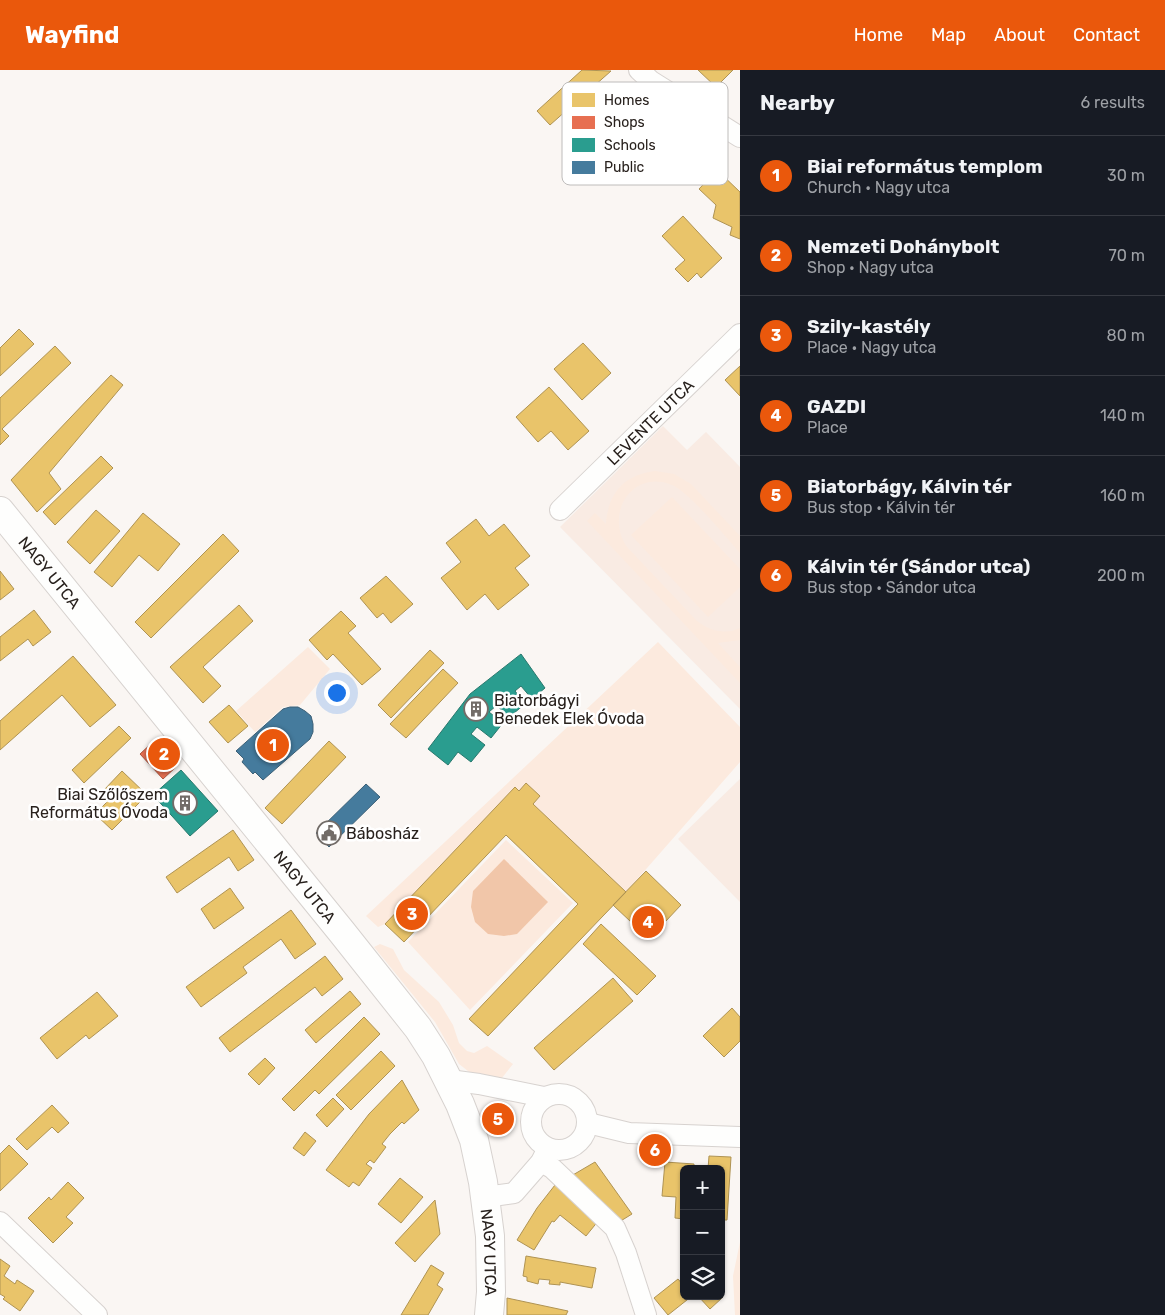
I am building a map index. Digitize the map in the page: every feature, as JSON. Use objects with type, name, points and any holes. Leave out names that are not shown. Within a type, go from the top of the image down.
[{"type":"main road","name":"NAGY UTCA","points":[[0,511],[347,938],[418,1028],[436,1056],[449,1080],[474,1140],[490,1236],[491,1292],[489,1315]]},
{"type":"street","points":[[639,70],[653,82]]},
{"type":"street","points":[[728,129],[740,137]]},
{"type":"street","name":"LEVENTE UTCA","points":[[560,510],[740,334]]},
{"type":"street","points":[[449,1080],[544,1097]]},
{"type":"street","points":[[485,1197],[514,1193],[544,1155],[574,1146],[581,1139],[586,1132],[588,1123],[587,1114],[578,1100],[570,1095],[553,1094],[544,1097],[533,1110],[530,1118],[531,1127],[534,1136],[540,1143],[544,1155],[552,1168],[615,1228],[626,1253],[646,1315]]},
{"type":"street","points":[[588,1123],[629,1134],[740,1137]]},
{"type":"street","points":[[0,1222],[97,1315]]},
{"type":"shaded area","points":[[663,426],[687,450],[706,432],[740,467],[740,709],[560,527]]},
{"type":"shaded area","points":[[655,471],[674,474],[691,484],[740,536],[740,553],[688,496],[672,485],[658,482],[645,483],[626,497],[621,508],[619,521],[621,534],[627,547],[697,621],[718,631],[740,628],[740,640],[718,643],[740,667],[740,683],[587,521],[595,513],[606,524],[610,503],[620,487],[626,481],[644,473]]},
{"type":"shaded area","points":[[672,497],[740,569],[740,587],[708,617],[631,535]]},
{"type":"shaded area","points":[[658,642],[740,727],[740,762],[626,892],[515,787],[385,924],[378,927],[366,916]]},
{"type":"shaded area","points":[[308,647],[330,669],[300,705],[283,707],[255,732],[236,711]]},
{"type":"shaded area","points":[[740,779],[740,902],[678,839]]},
{"type":"shaded area","points":[[506,840],[573,903],[470,1010],[408,942]]},
{"type":"shaded area","points":[[504,859],[548,902],[517,934],[504,936],[488,934],[475,922],[471,907],[473,891]]},
{"type":"shaded area","points":[[380,944],[393,949],[404,970],[439,1002],[453,1025],[459,1043],[467,1051],[474,1053],[487,1046],[513,1064],[498,1083],[477,1078],[459,1064],[435,1022],[374,947]]},
{"type":"shaded area","points":[[740,1242],[740,1315],[735,1315],[733,1276]]},
{"type":"building: Homes","points":[[582,70],[611,71],[599,82],[569,82]]},
{"type":"building: Homes","points":[[698,70],[733,70],[721,82],[711,82]]},
{"type":"building: Homes","points":[[562,88],[562,114],[550,125],[537,111]]},
{"type":"building: Homes","points":[[728,181],[740,192],[740,239],[730,235],[732,227],[713,218],[716,205],[699,189],[703,185],[728,185]]},
{"type":"building: Homes","points":[[683,216],[722,258],[701,278],[697,273],[688,282],[675,269],[685,260],[662,236]]},
{"type":"building: Homes","points":[[19,329],[34,344],[0,376],[0,348]]},
{"type":"building: Homes","points":[[583,343],[611,373],[582,400],[554,369]]},
{"type":"building: Homes","points":[[55,346],[71,363],[2,429],[9,436],[0,445],[0,398]]},
{"type":"building: Homes","points":[[740,366],[740,396],[725,380]]},
{"type":"building: Homes","points":[[111,375],[123,385],[49,473],[61,489],[37,512],[11,480]]},
{"type":"building: Homes","points":[[549,387],[589,431],[568,450],[551,431],[538,442],[516,417]]},
{"type":"building: Homes","points":[[101,456],[113,468],[55,525],[43,512]]},
{"type":"building: Homes","points":[[96,510],[120,531],[90,564],[67,542]]},
{"type":"building: Homes","points":[[143,513],[180,544],[158,571],[139,555],[112,587],[94,572]]},
{"type":"building: Homes","points":[[476,519],[489,536],[504,524],[530,556],[515,568],[529,585],[498,610],[485,594],[467,610],[441,578],[461,562],[446,543]]},
{"type":"building: Homes","points":[[223,534],[239,551],[151,638],[135,622]]},
{"type":"building: Homes","points":[[0,571],[14,589],[0,600]]},
{"type":"building: Homes","points":[[386,576],[413,604],[391,623],[383,613],[377,618],[360,598]]},
{"type":"building: Homes","points":[[239,605],[253,621],[203,667],[221,686],[203,703],[170,667]]},
{"type":"building: Homes","points":[[34,610],[51,632],[33,646],[28,639],[0,661],[0,637]]},
{"type":"building: Homes","points":[[341,611],[356,626],[348,633],[381,669],[362,685],[333,654],[327,660],[309,640]]},
{"type":"building: Homes","points":[[430,650],[444,663],[391,718],[378,705]]},
{"type":"building: Homes","points":[[73,656],[116,705],[90,727],[62,695],[0,750],[0,721]]},
{"type":"building: Homes","points":[[443,669],[458,683],[406,738],[390,724]]},
{"type":"building: Homes","points":[[229,705],[248,726],[228,743],[209,722]]},
{"type":"building: Homes","points":[[119,726],[131,738],[84,783],[72,770]]},
{"type":"building: Homes","points":[[329,741],[346,757],[282,824],[265,808]]},
{"type":"building: Homes","points":[[122,771],[147,795],[112,830],[95,814],[112,797],[104,790]]},
{"type":"building: Homes","points":[[526,783],[540,796],[533,804],[626,892],[488,1036],[469,1019],[578,904],[506,835],[404,942],[385,924],[515,787],[519,791]]},
{"type":"building: Homes","points":[[233,830],[254,860],[238,871],[229,857],[177,893],[166,877]]},
{"type":"building: Homes","points":[[646,871],[681,905],[649,939],[613,905]]},
{"type":"building: Homes","points":[[230,888],[244,908],[214,929],[201,909]]},
{"type":"building: Homes","points":[[291,910],[316,944],[295,959],[281,939],[243,967],[247,973],[201,1007],[186,987]]},
{"type":"building: Homes","points":[[601,924],[656,976],[637,995],[583,944]]},
{"type":"building: Homes","points":[[325,956],[343,979],[322,996],[315,987],[230,1052],[219,1038]]},
{"type":"building: Homes","points":[[613,978],[633,1001],[554,1070],[534,1048]]},
{"type":"building: Homes","points":[[350,991],[361,1004],[316,1043],[305,1030]]},
{"type":"building: Homes","points":[[97,992],[118,1016],[89,1039],[86,1035],[57,1059],[40,1038]]},
{"type":"building: Homes","points":[[732,1008],[740,1017],[740,1041],[724,1057],[703,1036]]},
{"type":"building: Homes","points":[[364,1017],[380,1034],[319,1094],[315,1090],[294,1111],[282,1099]]},
{"type":"building: Homes","points":[[381,1051],[395,1066],[351,1110],[336,1095]]},
{"type":"building: Homes","points":[[265,1058],[275,1068],[259,1085],[248,1074]]},
{"type":"building: Homes","points":[[402,1080],[419,1110],[404,1124],[402,1122],[390,1134],[382,1144],[386,1147],[374,1163],[370,1160],[366,1164],[372,1168],[359,1186],[353,1182],[349,1187],[326,1170],[369,1114]]},
{"type":"building: Homes","points":[[333,1098],[344,1109],[327,1127],[316,1115]]},
{"type":"building: Homes","points":[[52,1105],[69,1123],[58,1133],[52,1127],[27,1150],[16,1139]]},
{"type":"building: Homes","points":[[305,1132],[316,1141],[304,1156],[293,1148]]},
{"type":"building: Homes","points":[[9,1145],[28,1164],[0,1191],[0,1154]]},
{"type":"building: Homes","points":[[709,1156],[731,1157],[727,1220],[725,1220],[725,1165],[708,1165]]},
{"type":"building: Homes","points":[[595,1162],[632,1214],[619,1222],[597,1196],[594,1197],[566,1179]]},
{"type":"building: Homes","points":[[665,1162],[694,1164],[680,1165],[680,1219],[675,1218],[676,1197],[662,1196]]},
{"type":"building: Homes","points":[[400,1178],[423,1197],[401,1223],[378,1204]]},
{"type":"building: Homes","points":[[68,1182],[84,1198],[66,1217],[73,1223],[53,1243],[28,1218],[49,1197],[51,1200]]},
{"type":"building: Homes","points":[[555,1185],[599,1220],[586,1236],[560,1215],[554,1222],[552,1221],[534,1250],[517,1240],[537,1208]]},
{"type":"building: Homes","points":[[435,1200],[440,1234],[415,1262],[395,1243]]},
{"type":"building: Homes","points":[[526,1256],[596,1268],[592,1288],[560,1282],[560,1285],[549,1284],[550,1280],[539,1279],[538,1284],[527,1281],[527,1277],[523,1276]]},
{"type":"building: Homes","points":[[0,1259],[10,1266],[4,1276],[15,1284],[17,1280],[34,1291],[20,1311],[3,1299],[5,1297],[0,1294]]},
{"type":"building: Homes","points":[[431,1265],[444,1273],[437,1285],[443,1289],[428,1315],[401,1315]]},
{"type":"building: Homes","points":[[678,1279],[680,1281],[680,1300],[687,1300],[668,1315],[654,1298]]},
{"type":"building: Homes","points":[[507,1298],[568,1311],[566,1315],[507,1315]]},
{"type":"building: Homes","points":[[702,1300],[720,1300],[710,1309]]},
{"type":"building: Shops","points":[[154,741],[177,766],[163,779],[140,754]]},
{"type":"building: Schools","name":"Biatorbágyi Benedek Elek Óvoda","points":[[521,654],[545,688],[532,699],[521,686],[515,691],[525,704],[508,718],[497,705],[489,712],[503,723],[491,738],[477,727],[471,734],[485,745],[471,762],[458,752],[448,765],[428,749],[470,694]]},
{"type":"building: Schools","name":"Biai Szőlőszem Református Óvoda","points":[[181,770],[218,811],[190,836],[153,795]]},
{"type":"building: Public","points":[[298,707],[311,716],[313,732],[310,739],[263,780],[255,772],[253,774],[242,762],[244,759],[236,751],[283,709]]},
{"type":"building: Public","points":[[366,784],[380,797],[329,847],[316,833]]},
{"type":"place","name":"Biatorbágyi Benedek Elek Óvoda","points":[[476,709]]},
{"type":"place","name":"Biai református templom","points":[[273,745]]},
{"type":"place","name":"Nemzeti Dohánybolt","points":[[164,754]]},
{"type":"place","name":"Biai Szőlőszem Református Óvoda","points":[[185,803]]},
{"type":"place","name":"Bábosház","points":[[329,833]]},
{"type":"place","name":"Szily-kastély","points":[[412,914]]},
{"type":"place","name":"GAZDI","points":[[648,922]]},
{"type":"place","name":"Biatorbágy, Kálvin tér","points":[[498,1119]]},
{"type":"place","name":"Kálvin tér (Sándor utca)","points":[[655,1150]]}]
